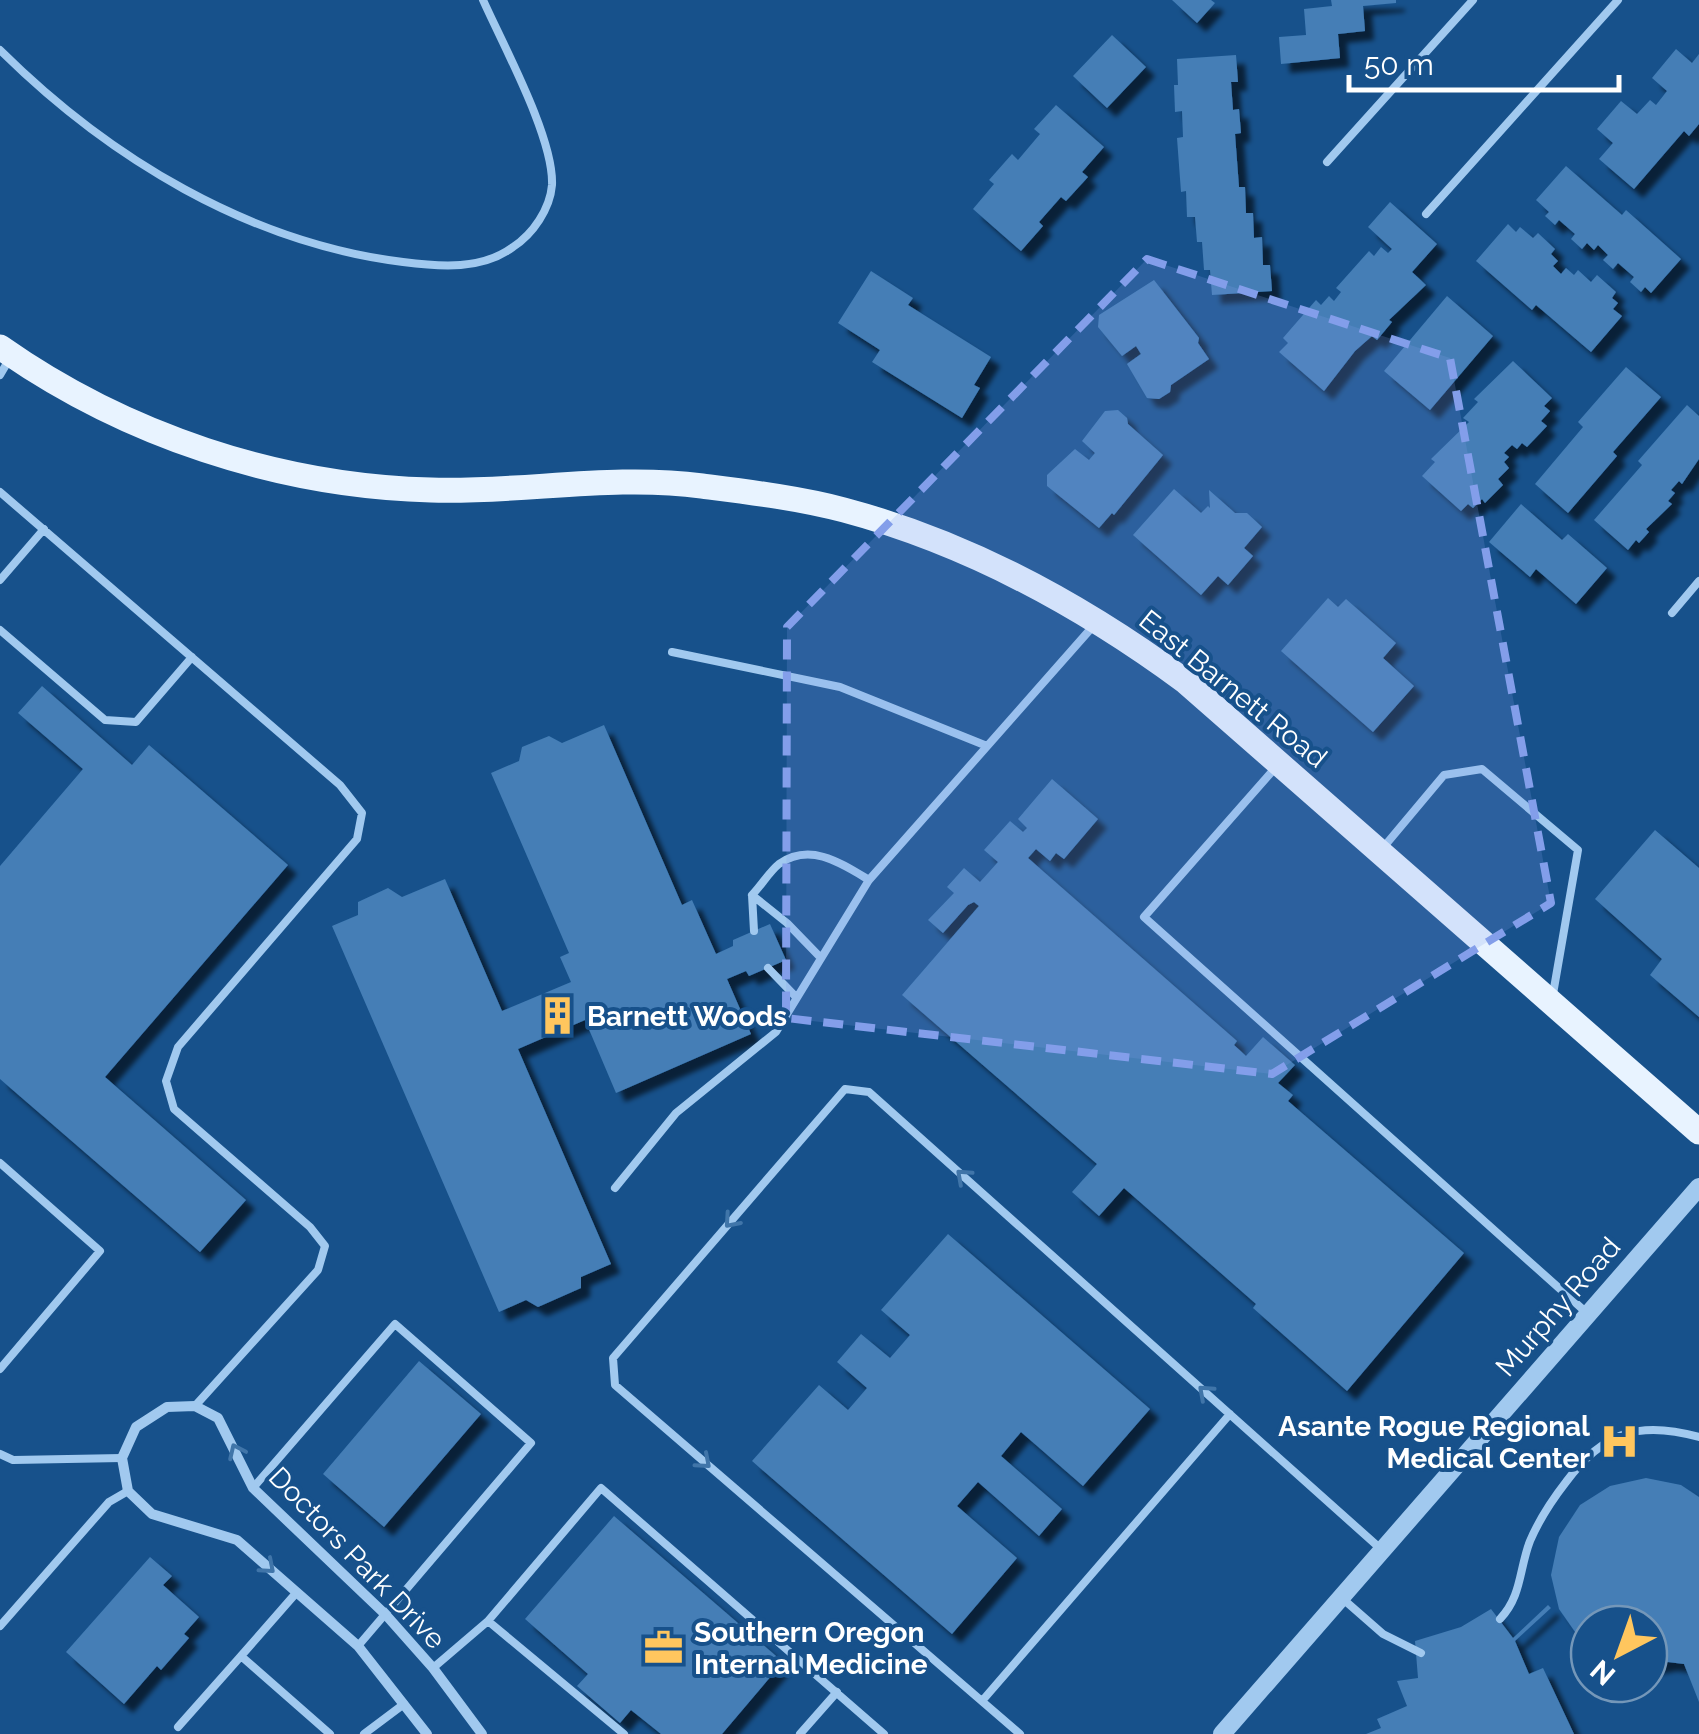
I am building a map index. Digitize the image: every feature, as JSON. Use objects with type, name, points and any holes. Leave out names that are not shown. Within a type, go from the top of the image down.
[{"type":"main road","name":"East Barnett Road","points":[[4,359],[178,441],[250,464],[335,482],[433,490],[610,480],[700,486],[842,510],[924,536],[1067,602],[1186,682],[1699,1132]]},
{"type":"street","name":"Murphy Road","points":[[1222,1734],[1699,1187]]},
{"type":"street","points":[[195,1406],[167,1407],[136,1427],[122,1458],[128,1491],[152,1514],[237,1540],[358,1646],[427,1734]]},
{"type":"street","name":"Doctors Park Drive","points":[[195,1406],[218,1418],[253,1488],[386,1615],[433,1668],[482,1734]]},
{"type":"lane","points":[[0,50],[28,77],[140,163],[232,214],[303,242],[372,258],[458,266],[497,259],[522,242],[543,217],[552,186],[543,141],[483,0]]},
{"type":"lane","points":[[1327,162],[1473,0]]},
{"type":"lane","points":[[1426,214],[1618,0]]},
{"type":"lane","points":[[0,492],[340,785],[362,813],[357,839],[178,1047],[166,1081],[174,1108],[310,1227],[325,1246],[318,1270],[195,1406]]},
{"type":"lane","points":[[0,580],[44,530]]},
{"type":"lane","points":[[1672,612],[1699,581]]},
{"type":"lane","points":[[615,1188],[676,1113],[776,1032],[868,880],[1098,620]]},
{"type":"lane","points":[[0,630],[105,720],[136,722],[192,657]]},
{"type":"lane","points":[[672,652],[840,686],[987,746]]},
{"type":"lane","points":[[1279,764],[1144,917],[1588,1314]]},
{"type":"lane","points":[[1380,851],[1444,775],[1482,769],[1578,850],[1552,1003]]},
{"type":"lane","points":[[754,931],[752,895],[780,864],[809,853],[840,862],[868,880]]},
{"type":"lane","points":[[752,895],[787,923],[820,958]]},
{"type":"lane","points":[[768,968],[796,997]]},
{"type":"lane","points":[[1020,1734],[615,1385],[613,1358],[844,1089],[869,1092],[1382,1550]]},
{"type":"lane","points":[[0,1163],[100,1251],[0,1369]]},
{"type":"lane","points":[[253,1488],[395,1324],[532,1443],[358,1646]]},
{"type":"lane","points":[[982,1701],[1230,1414]]},
{"type":"lane","points":[[1500,1619],[1516,1598],[1529,1544],[1548,1505],[1580,1462],[1606,1439],[1641,1429],[1680,1431],[1699,1437]]},
{"type":"lane","points":[[0,1454],[12,1460],[122,1458]]},
{"type":"lane","points":[[433,1668],[488,1621],[601,1488],[884,1734]]},
{"type":"lane","points":[[0,1626],[109,1502],[128,1491]]},
{"type":"lane","points":[[178,1727],[297,1592]]},
{"type":"lane","points":[[1341,1597],[1384,1634],[1421,1653]]},
{"type":"lane","points":[[488,1621],[624,1734]]},
{"type":"lane","points":[[241,1656],[330,1734]]},
{"type":"lane","points":[[800,1734],[837,1692]]},
{"type":"lane","points":[[364,1734],[404,1704]]},
{"type":"highlighted area","points":[[1147,259],[1450,358],[1551,903],[1272,1074],[786,1018],[787,627]]},
{"type":"building","points":[[1172,0],[1211,0],[1215,3],[1197,23]]},
{"type":"building","points":[[1331,0],[1396,3],[1363,6],[1365,31],[1338,34],[1340,58],[1281,64],[1279,37],[1306,35],[1304,9],[1332,6]]},
{"type":"building","points":[[1112,35],[1146,67],[1107,108],[1073,76]]},
{"type":"building","points":[[1676,49],[1692,63],[1699,54],[1699,124],[1689,136],[1684,131],[1634,189],[1599,159],[1613,143],[1597,129],[1621,101],[1637,114],[1650,100],[1656,105],[1667,91],[1652,78]]},
{"type":"building","points":[[1236,55],[1238,82],[1231,82],[1233,110],[1239,109],[1241,133],[1235,134],[1239,187],[1245,187],[1246,213],[1253,213],[1254,238],[1262,237],[1263,265],[1270,265],[1272,291],[1212,295],[1210,270],[1204,270],[1202,242],[1197,242],[1195,217],[1187,217],[1186,191],[1181,192],[1177,138],[1183,137],[1182,111],[1175,112],[1174,85],[1178,85],[1177,59]]},
{"type":"building","points":[[1056,105],[1104,147],[1082,172],[1088,177],[1066,201],[1061,197],[1021,251],[973,209],[994,184],[989,180],[1012,154],[1018,160],[1040,134],[1034,129]]},
{"type":"building","points":[[1566,166],[1622,215],[1626,210],[1681,259],[1651,293],[1645,287],[1641,292],[1630,282],[1634,277],[1618,263],[1613,269],[1603,260],[1608,255],[1598,245],[1594,250],[1587,243],[1582,249],[1571,239],[1575,234],[1559,220],[1555,225],[1545,216],[1549,212],[1536,200]]},
{"type":"building","points":[[1390,202],[1437,244],[1412,272],[1426,285],[1389,320],[1392,322],[1377,340],[1372,336],[1355,351],[1324,391],[1279,352],[1288,343],[1283,338],[1316,300],[1321,305],[1329,296],[1334,301],[1341,292],[1336,288],[1369,251],[1374,256],[1381,247],[1388,253],[1392,249],[1368,227]]},
{"type":"building","points":[[1508,224],[1516,232],[1520,227],[1533,238],[1538,233],[1555,249],[1551,254],[1558,261],[1553,266],[1561,274],[1566,268],[1574,275],[1578,270],[1591,282],[1597,275],[1616,292],[1612,298],[1618,303],[1613,309],[1622,316],[1591,352],[1536,305],[1532,310],[1476,261]]},
{"type":"building","points":[[871,271],[913,298],[908,305],[991,357],[974,385],[980,388],[962,418],[872,362],[880,350],[838,323]]},
{"type":"building","points":[[1154,280],[1199,338],[1198,343],[1209,359],[1171,385],[1170,392],[1159,399],[1147,398],[1127,364],[1141,354],[1136,346],[1122,356],[1098,327],[1099,315]]},
{"type":"building","points":[[1447,296],[1493,336],[1430,410],[1384,371]]},
{"type":"building","points":[[1513,361],[1552,398],[1544,406],[1550,411],[1541,421],[1547,426],[1527,447],[1522,443],[1517,449],[1512,445],[1504,453],[1509,457],[1504,462],[1509,468],[1498,479],[1503,485],[1485,503],[1482,499],[1473,508],[1468,504],[1461,511],[1422,476],[1435,462],[1431,459],[1469,422],[1463,418],[1478,402],[1474,399]]},
{"type":"building","points":[[1626,367],[1661,397],[1613,452],[1617,456],[1568,513],[1535,484],[1583,427],[1578,422]]},
{"type":"building","points":[[1687,405],[1699,416],[1699,459],[1682,484],[1679,481],[1671,490],[1675,493],[1668,501],[1672,504],[1646,529],[1649,532],[1639,543],[1636,540],[1628,550],[1594,520]]},
{"type":"building","points":[[1118,410],[1163,455],[1099,528],[1047,486],[1047,475],[1075,449],[1089,460],[1095,453],[1082,441],[1105,411]]},
{"type":"building","points":[[1174,489],[1201,513],[1210,508],[1209,490],[1235,513],[1247,513],[1262,527],[1244,548],[1253,556],[1228,585],[1218,576],[1201,595],[1133,535]]},
{"type":"building","points":[[1521,504],[1562,540],[1568,534],[1607,568],[1576,604],[1536,569],[1530,577],[1489,542]]},
{"type":"building","points":[[1328,598],[1338,607],[1346,599],[1396,643],[1383,658],[1414,686],[1373,732],[1281,651]]},
{"type":"building","points":[[42,686],[132,765],[149,745],[288,865],[105,1077],[246,1200],[200,1252],[0,1079],[0,866],[83,769],[18,713]]},
{"type":"building","name":"Barnett Woods","points":[[604,725],[682,905],[692,900],[716,954],[733,946],[733,940],[770,924],[786,960],[749,976],[746,971],[727,979],[751,1034],[616,1093],[585,1020],[518,1049],[611,1264],[581,1277],[581,1288],[538,1307],[526,1300],[499,1312],[332,926],[358,915],[358,902],[388,888],[402,897],[445,879],[502,1011],[571,982],[560,957],[569,953],[491,773],[519,761],[522,747],[549,736],[562,743]]},
{"type":"building","points":[[1052,779],[1098,819],[1064,859],[1056,853],[1050,861],[1036,849],[1028,858],[1237,1041],[1234,1045],[1246,1056],[1263,1037],[1295,1065],[1278,1083],[1293,1095],[1288,1101],[1464,1253],[1347,1391],[1253,1308],[1256,1304],[1124,1188],[1099,1216],[1072,1192],[1097,1164],[902,995],[979,906],[974,902],[968,905],[943,933],[928,920],[954,893],[947,887],[964,868],[980,882],[998,862],[984,850],[1010,821],[1023,832],[1027,828],[1018,819]]},
{"type":"building","points":[[1655,830],[1699,868],[1699,1017],[1650,975],[1662,959],[1595,899]]},
{"type":"building","points":[[948,1234],[1150,1409],[1083,1486],[1021,1432],[1001,1456],[1062,1509],[1039,1536],[978,1482],[957,1506],[1017,1558],[952,1634],[752,1461],[819,1385],[848,1410],[867,1388],[837,1362],[861,1334],[890,1358],[910,1335],[881,1310]]},
{"type":"building","points":[[419,1361],[481,1414],[384,1527],[323,1474]]},
{"type":"building","points":[[1646,1478],[1681,1485],[1699,1497],[1699,1702],[1684,1664],[1669,1662],[1669,1604],[1569,1604],[1569,1623],[1559,1609],[1551,1575],[1559,1537],[1580,1505],[1610,1486]]},
{"type":"building","points":[[614,1516],[783,1662],[722,1734],[661,1734],[631,1710],[620,1723],[577,1686],[588,1674],[525,1619]]},
{"type":"building","points":[[150,1557],[172,1576],[163,1585],[199,1617],[184,1634],[189,1638],[161,1670],[157,1666],[124,1704],[66,1652]]},
{"type":"building","points":[[1548,1605],[1551,1608],[1515,1641],[1529,1674],[1543,1668],[1574,1734],[1366,1734],[1381,1728],[1377,1719],[1407,1706],[1397,1681],[1418,1678],[1415,1641],[1461,1627],[1491,1609],[1513,1638]]},
{"type":"place","name":"Barnett Woods","points":[[557,1016]]},
{"type":"place","name":"Asante Rogue Regional Medical Center","points":[[1620,1442]]},
{"type":"place","name":"Southern Oregon Internal Medicine","points":[[664,1648]]}]
